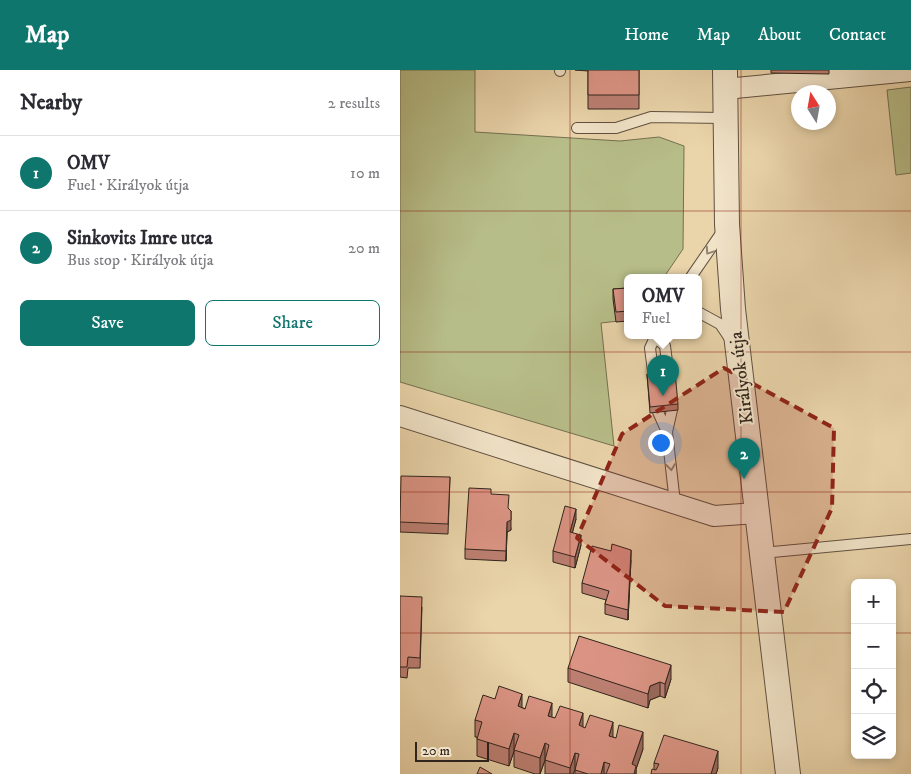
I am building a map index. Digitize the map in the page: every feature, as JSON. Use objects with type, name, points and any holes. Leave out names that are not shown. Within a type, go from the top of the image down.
[{"type":"street","points":[[725,79],[911,72]]},
{"type":"street","name":"Királyok útja","points":[[725,79],[727,224],[738,350],[788,774]]},
{"type":"street","points":[[400,416],[714,516],[757,513]]},
{"type":"lane","points":[[578,128],[616,128],[651,117],[725,118]]},
{"type":"lane","points":[[693,274],[727,224]]},
{"type":"lane","points":[[702,314],[720,324],[738,350]]},
{"type":"lane","points":[[654,339],[650,348],[654,379]]},
{"type":"lane","points":[[659,339],[665,346],[669,378]]},
{"type":"lane","points":[[667,432],[672,410]]},
{"type":"lane","points":[[658,412],[667,432],[675,503]]},
{"type":"lane","points":[[762,553],[911,539]]},
{"type":"highlighted area","points":[[724,368],[834,428],[832,508],[784,612],[665,606],[577,538],[622,434]]},
{"type":"green space","points":[[400,70],[475,70],[475,132],[620,141],[659,137],[684,146],[683,249],[666,274],[624,274],[624,320],[601,323],[614,446],[400,382]]},
{"type":"green space","points":[[911,87],[911,173],[896,175],[887,90]]},
{"type":"building","points":[[588,70],[639,70],[639,95],[588,95]]},
{"type":"building","points":[[624,288],[624,311],[616,312],[613,289]]},
{"type":"building","points":[[675,372],[678,404],[650,407],[647,374]]},
{"type":"building","points":[[401,476],[450,477],[448,524],[400,522]]},
{"type":"building","points":[[469,488],[491,489],[491,494],[509,495],[508,508],[511,511],[511,520],[507,522],[506,551],[465,549]]},
{"type":"building","points":[[565,506],[576,509],[570,532],[581,535],[575,557],[553,551]]},
{"type":"building","points":[[612,544],[631,550],[628,610],[605,604],[609,591],[582,583],[592,546],[611,551]]},
{"type":"building","points":[[400,596],[422,597],[420,658],[408,657],[407,667],[400,667]]},
{"type":"building","points":[[579,636],[671,665],[665,684],[660,682],[650,686],[648,694],[568,668]]},
{"type":"building","points":[[499,686],[522,694],[518,706],[525,709],[529,696],[552,703],[548,716],[555,718],[560,706],[583,713],[579,725],[585,728],[590,715],[613,722],[609,736],[616,738],[619,725],[643,732],[632,764],[636,766],[634,774],[606,774],[610,764],[604,762],[601,774],[588,774],[575,770],[579,754],[575,753],[570,768],[545,760],[549,745],[545,743],[540,758],[514,750],[519,735],[514,733],[509,749],[477,739],[482,722],[475,720],[483,695],[495,699]]},
{"type":"building","points":[[664,735],[718,751],[711,774],[651,774],[652,769],[656,770],[659,764],[654,763]]},
{"type":"building","points":[[480,767],[492,774],[477,774]]},
{"type":"place","name":"OMV","points":[[663,396]]},
{"type":"place","name":"Sinkovits Imre utca","points":[[744,479]]}]
